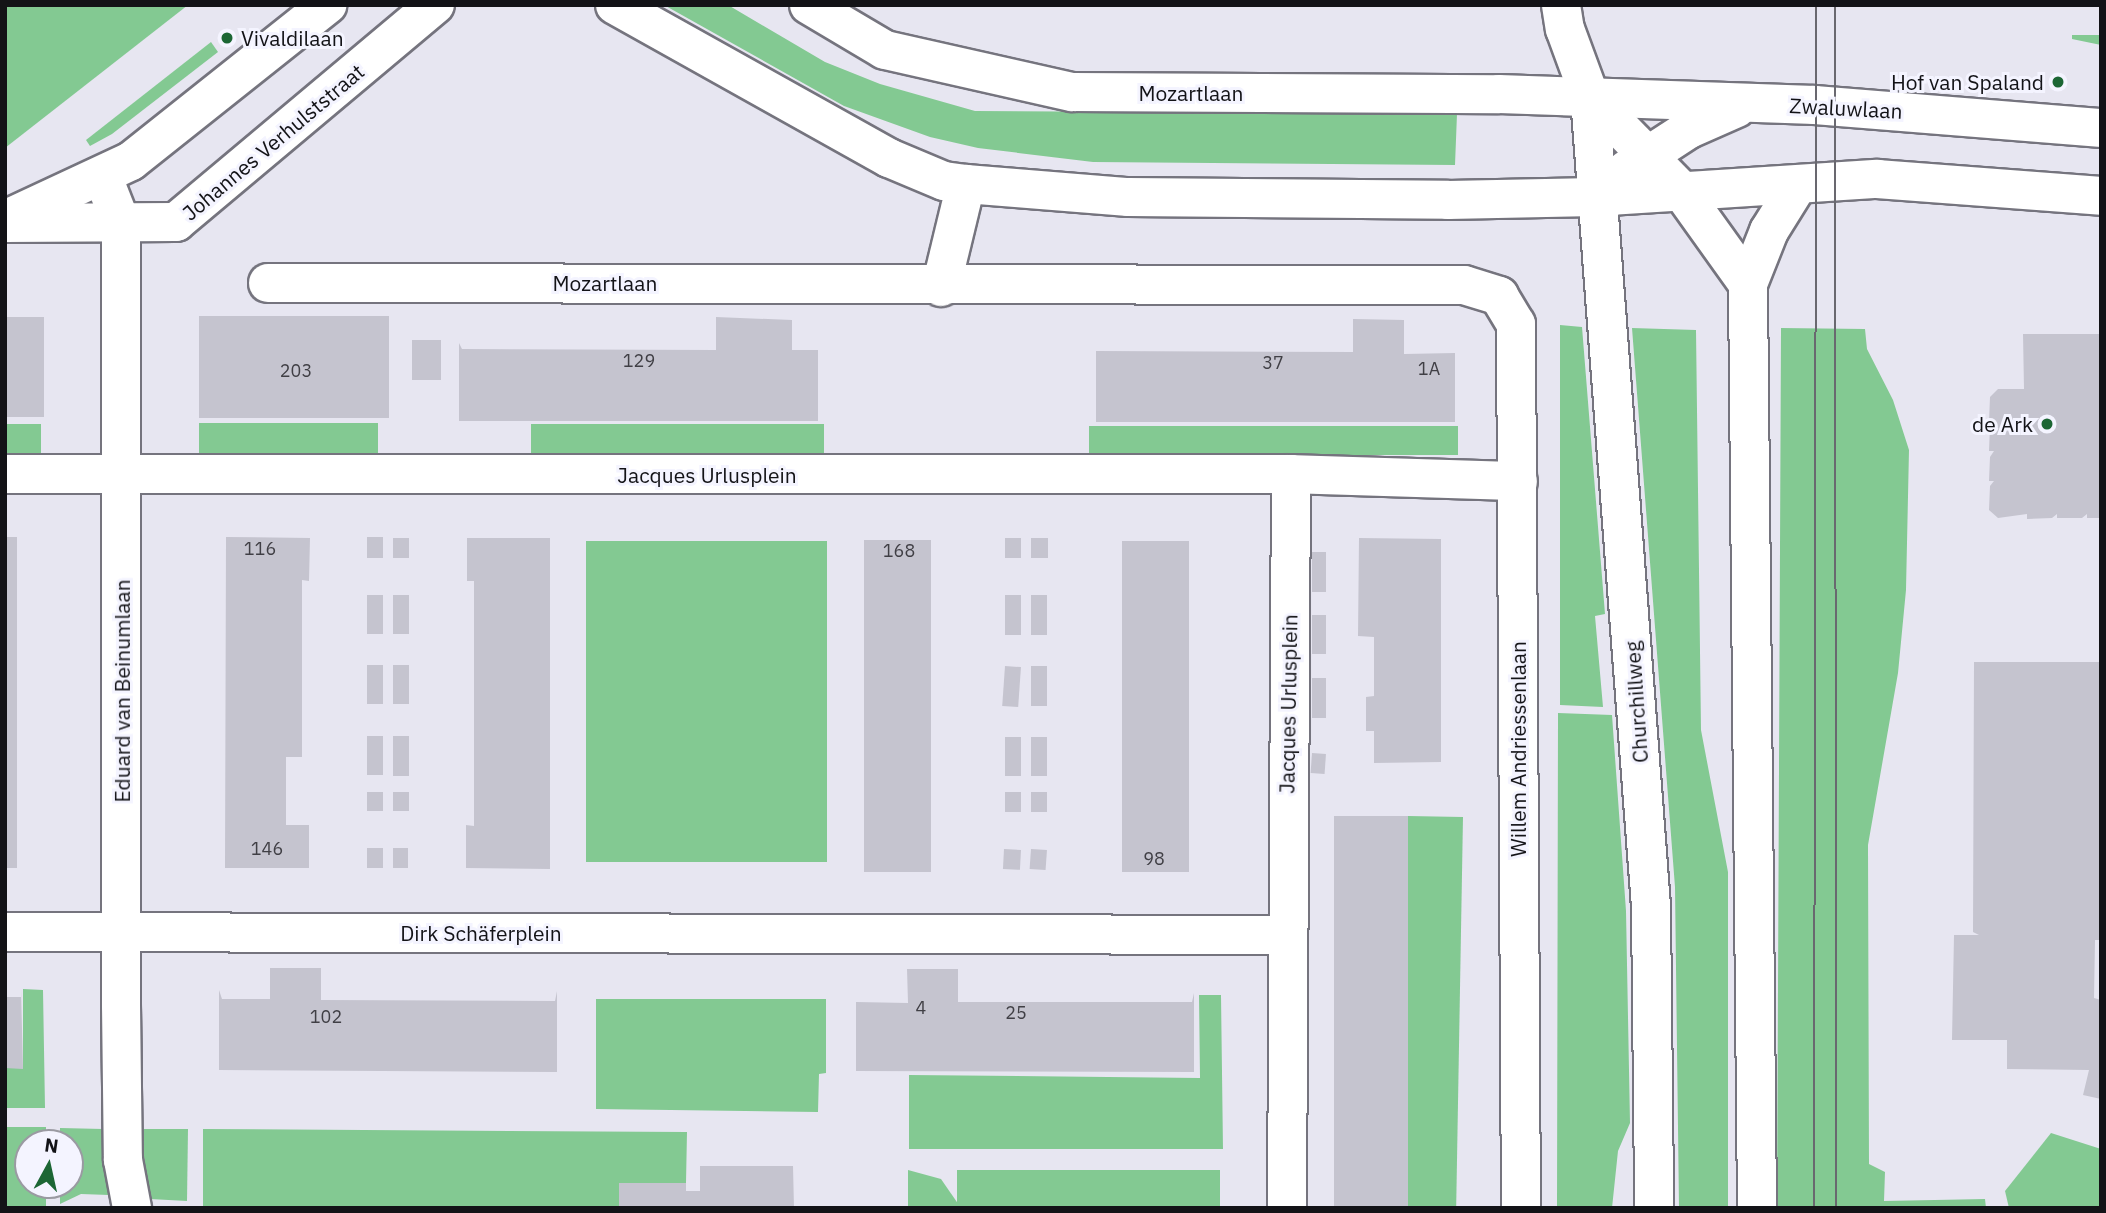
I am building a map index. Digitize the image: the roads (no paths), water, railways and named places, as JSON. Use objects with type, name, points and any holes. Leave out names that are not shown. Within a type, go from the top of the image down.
[{"type":"street","name":"Johannes Verhulststraat","points":[[5,221],[103,177],[131,161],[327,5]]},
{"type":"street","name":"Johannes Verhulststraat","points":[[5,221],[176,222],[435,5]]},
{"type":"street","points":[[615,5],[877,152],[944,181],[967,184],[1128,197],[1595,197],[1877,179],[2101,196]]},
{"type":"street","name":"Mozartlaan","points":[[810,5],[886,50],[1072,92],[1590,97]]},
{"type":"street","points":[[1561,5],[1565,29],[1590,97],[1680,190],[1748,284]]},
{"type":"street","name":"Zwaluwlaan","points":[[1590,97],[1878,109],[2101,128]]},
{"type":"street","name":"Churchillweg","points":[[1590,97],[1595,197],[1651,906],[1654,1208]]},
{"type":"street","points":[[1595,197],[1645,154],[1745,105]]},
{"type":"street","name":"Eduard van Beinumlaan","points":[[103,177],[121,223],[123,1160],[132,1208]]},
{"type":"street","points":[[941,287],[967,184]]},
{"type":"street","points":[[1757,1208],[1748,284],[1769,232],[1797,186]]},
{"type":"street","name":"Mozartlaan","points":[[268,283],[890,283],[941,287],[1464,285],[1499,296]]},
{"type":"street","name":"Willem Andriessenlaan","points":[[1499,296],[1517,324],[1521,1208]]},
{"type":"street","name":"Jacques Urlusplein","points":[[5,474],[1291,474],[1518,481]]},
{"type":"street","name":"Jacques Urlusplein","points":[[1287,1208],[1285,935],[1291,474]]},
{"type":"street","name":"Dirk Schäferplein","points":[[5,932],[1285,935]]},
{"type":"tram line","points":[[1814,1208],[1816,5]]},
{"type":"tram line","points":[[1835,5],[1836,1208]]},
{"type":"place","name":"Vivaldilaan","points":[[227,38]]},
{"type":"place","name":"Hof van Spaland","points":[[2058,82]]},
{"type":"place","name":"de Ark","points":[[2047,424]]}]
